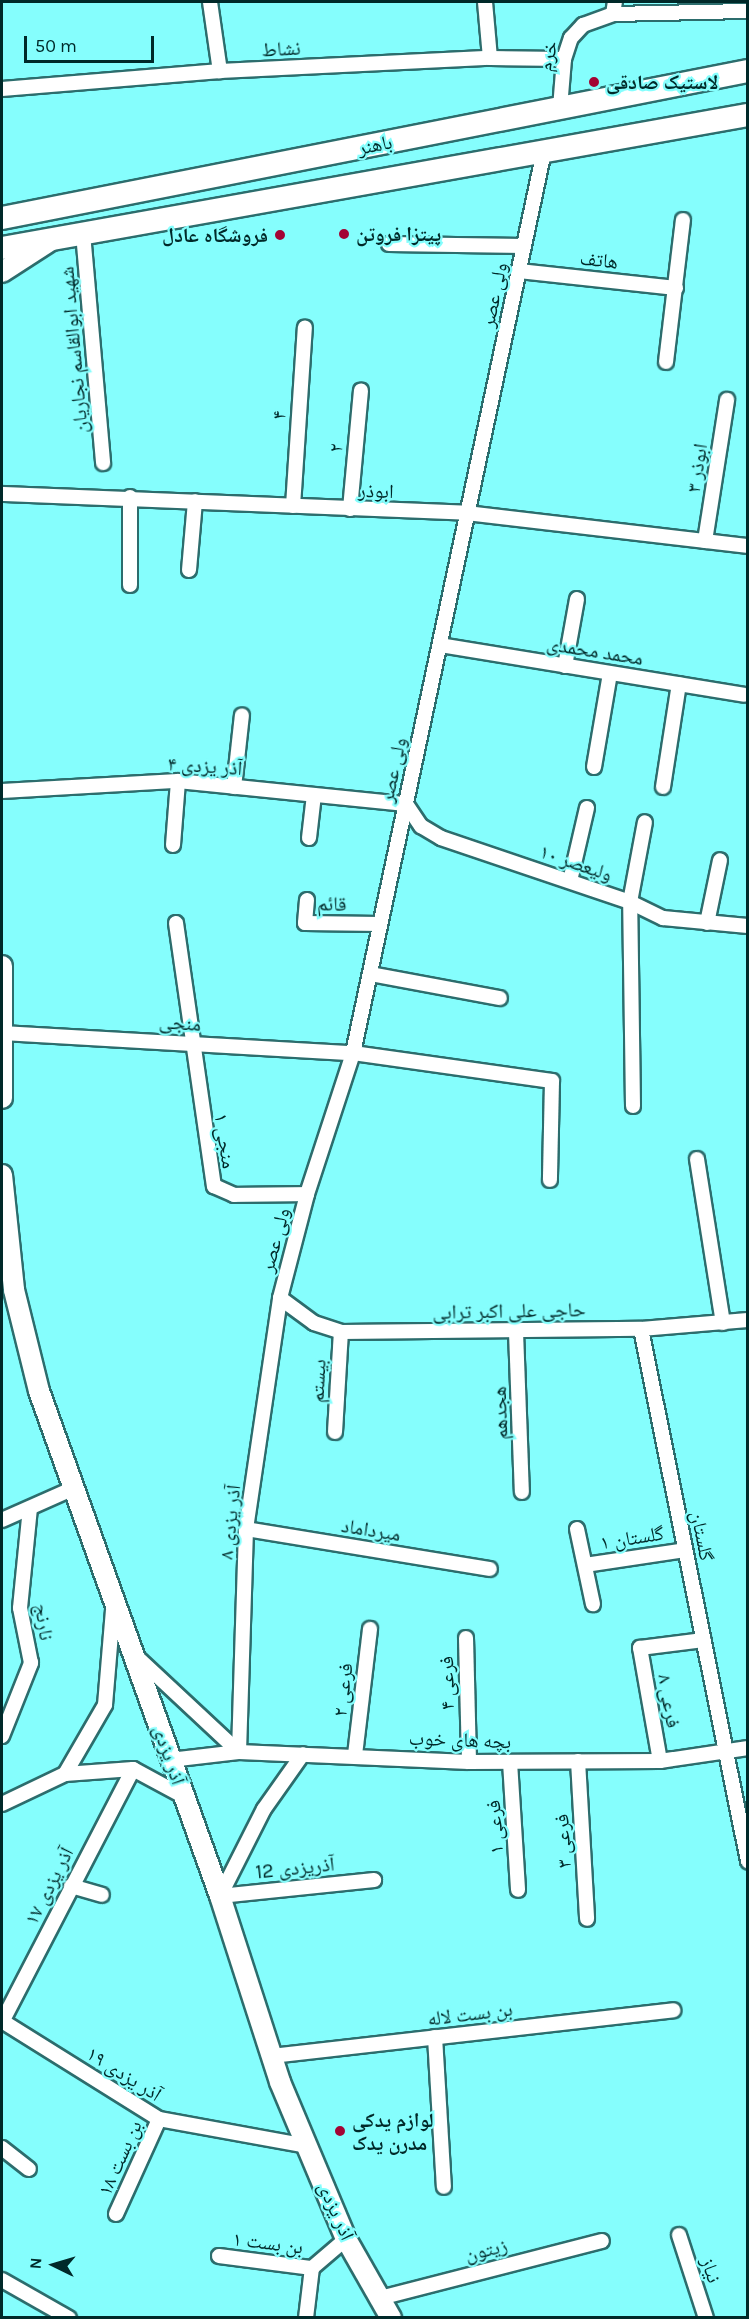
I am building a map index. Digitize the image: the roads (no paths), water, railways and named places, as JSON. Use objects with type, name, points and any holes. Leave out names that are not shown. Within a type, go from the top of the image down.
[{"type":"main road","name":"باهنر","points":[[2,218],[747,71]]},
{"type":"main road","name":"باهنر","points":[[2,248],[747,115]]},
{"type":"street","points":[[210,2],[220,71]]},
{"type":"street","points":[[485,2],[490,58]]},
{"type":"street","name":"خرم","points":[[560,108],[564,59],[571,38],[583,24],[614,8],[747,11]]},
{"type":"street","name":"نشاط","points":[[2,89],[220,71],[490,58],[564,59]]},
{"type":"street","name":"ولی عصر","points":[[280,1298],[307,1194],[353,1053],[544,151]]},
{"type":"street","points":[[666,362],[683,220]]},
{"type":"street","name":"شهید ابوالقاسم نجاریان","points":[[83,233],[103,463]]},
{"type":"street","points":[[2,272],[55,237]]},
{"type":"street","name":"ولی عصر","points":[[389,244],[524,246]]},
{"type":"street","name":"هاتف","points":[[519,271],[676,288]]},
{"type":"street","name":"۴","points":[[293,506],[304,327]]},
{"type":"street","name":"۲","points":[[350,509],[361,391]]},
{"type":"street","name":"ابوذر ۳","points":[[705,541],[727,400]]},
{"type":"street","name":"ابوذر","points":[[2,494],[130,497],[468,513],[747,546]]},
{"type":"street","points":[[129,585],[130,497]]},
{"type":"street","points":[[189,570],[195,501]]},
{"type":"street","points":[[565,666],[576,599]]},
{"type":"street","name":"محمد محمدی","points":[[440,645],[744,695]]},
{"type":"street","points":[[594,767],[610,673]]},
{"type":"street","points":[[663,787],[679,684]]},
{"type":"street","points":[[234,787],[242,715]]},
{"type":"street","points":[[173,845],[178,782]]},
{"type":"street","name":"۴ آذر یزدی","points":[[2,791],[178,782],[406,804]]},
{"type":"street","points":[[309,838],[314,795]]},
{"type":"street","name":"۱۰ ولیعصر","points":[[406,804],[421,826],[441,838],[630,902],[663,918],[747,926]]},
{"type":"street","points":[[570,881],[587,808]]},
{"type":"street","points":[[633,1106],[630,902],[645,822]]},
{"type":"street","points":[[707,923],[720,860]]},
{"type":"street","name":"قائم","points":[[307,900],[305,923],[380,924]]},
{"type":"street","points":[[176,922],[191,1043]]},
{"type":"street","points":[[2,966],[2,1098]]},
{"type":"street","points":[[370,974],[500,998]]},
{"type":"street","name":"منجی","points":[[3,1032],[353,1053],[552,1081],[550,1180]]},
{"type":"street","name":"منجی ۱","points":[[191,1043],[214,1186],[234,1195],[307,1194]]},
{"type":"street","points":[[697,1159],[723,1323]]},
{"type":"street","name":"آذر یزدی","points":[[2,1175],[14,1290],[39,1391],[135,1655],[272,2056],[346,2239],[391,2318]]},
{"type":"street","name":"حاجی علی اکبر ترابی","points":[[280,1298],[314,1323],[341,1332],[641,1329],[747,1320]]},
{"type":"street","name":"۸ آذر یزدی","points":[[239,1752],[246,1529],[280,1298]]},
{"type":"street","name":"گلستان","points":[[641,1329],[725,1751],[745,1838],[747,1861]]},
{"type":"street","name":"بیستم","points":[[335,1432],[341,1332]]},
{"type":"street","name":"هجدهم","points":[[516,1332],[522,1492]]},
{"type":"street","points":[[2,1520],[74,1488]]},
{"type":"street","name":"نارنج","points":[[2,1736],[31,1663],[20,1608],[30,1508]]},
{"type":"street","name":"میرداماد","points":[[246,1529],[490,1569]]},
{"type":"street","points":[[577,1529],[593,1604]]},
{"type":"street","name":"گلستان ۱","points":[[585,1565],[685,1550]]},
{"type":"street","points":[[65,1774],[105,1705],[114,1600]]},
{"type":"street","name":"فرعی ۲","points":[[355,1755],[370,1629]]},
{"type":"street","name":"فرعی ۴","points":[[466,1638],[469,1762]]},
{"type":"street","name":"فرعی ۸","points":[[660,1761],[640,1648],[704,1640]]},
{"type":"street","points":[[135,1655],[239,1752]]},
{"type":"street","name":"بچه های خوب","points":[[170,1760],[239,1752],[355,1755],[469,1762],[660,1761],[747,1748]]},
{"type":"street","points":[[219,1896],[264,1809],[303,1754]]},
{"type":"street","name":"فرعی ۳","points":[[578,1761],[587,1918]]},
{"type":"street","name":"فرعی ۱","points":[[510,1762],[518,1890]]},
{"type":"street","points":[[2,1802],[65,1774],[133,1769],[183,1796]]},
{"type":"street","name":"آذر یزدی ۱۷","points":[[2,2021],[133,1769]]},
{"type":"street","name":"آذریزدی 12","points":[[219,1896],[374,1880]]},
{"type":"street","points":[[71,1886],[102,1895]]},
{"type":"street","name":"بن بست لاله","points":[[272,2056],[673,2010]]},
{"type":"street","name":"آذر یزدی ۱۹","points":[[2,2021],[159,2119],[307,2146]]},
{"type":"street","points":[[435,2037],[444,2187]]},
{"type":"street","name":"بن بست ۱۸","points":[[116,2214],[159,2119]]},
{"type":"street","points":[[2,2148],[29,2169]]},
{"type":"street","name":"نیاز","points":[[679,2235],[706,2318]]},
{"type":"street","points":[[306,2318],[312,2268],[346,2239]]},
{"type":"street","name":"زیتون","points":[[380,2298],[602,2241]]},
{"type":"street","name":"بن بست ۱","points":[[219,2256],[312,2268]]},
{"type":"street","points":[[2,2280],[69,2318]]},
{"type":"place","name":"لاستیک صادقی","points":[[594,82]]},
{"type":"place","name":"پیتزا فروتن","points":[[344,234]]},
{"type":"place","name":"فروشگاه عادل","points":[[280,235]]},
{"type":"place","name":"لوازم یدکی مدرن یدک","points":[[340,2131]]}]
